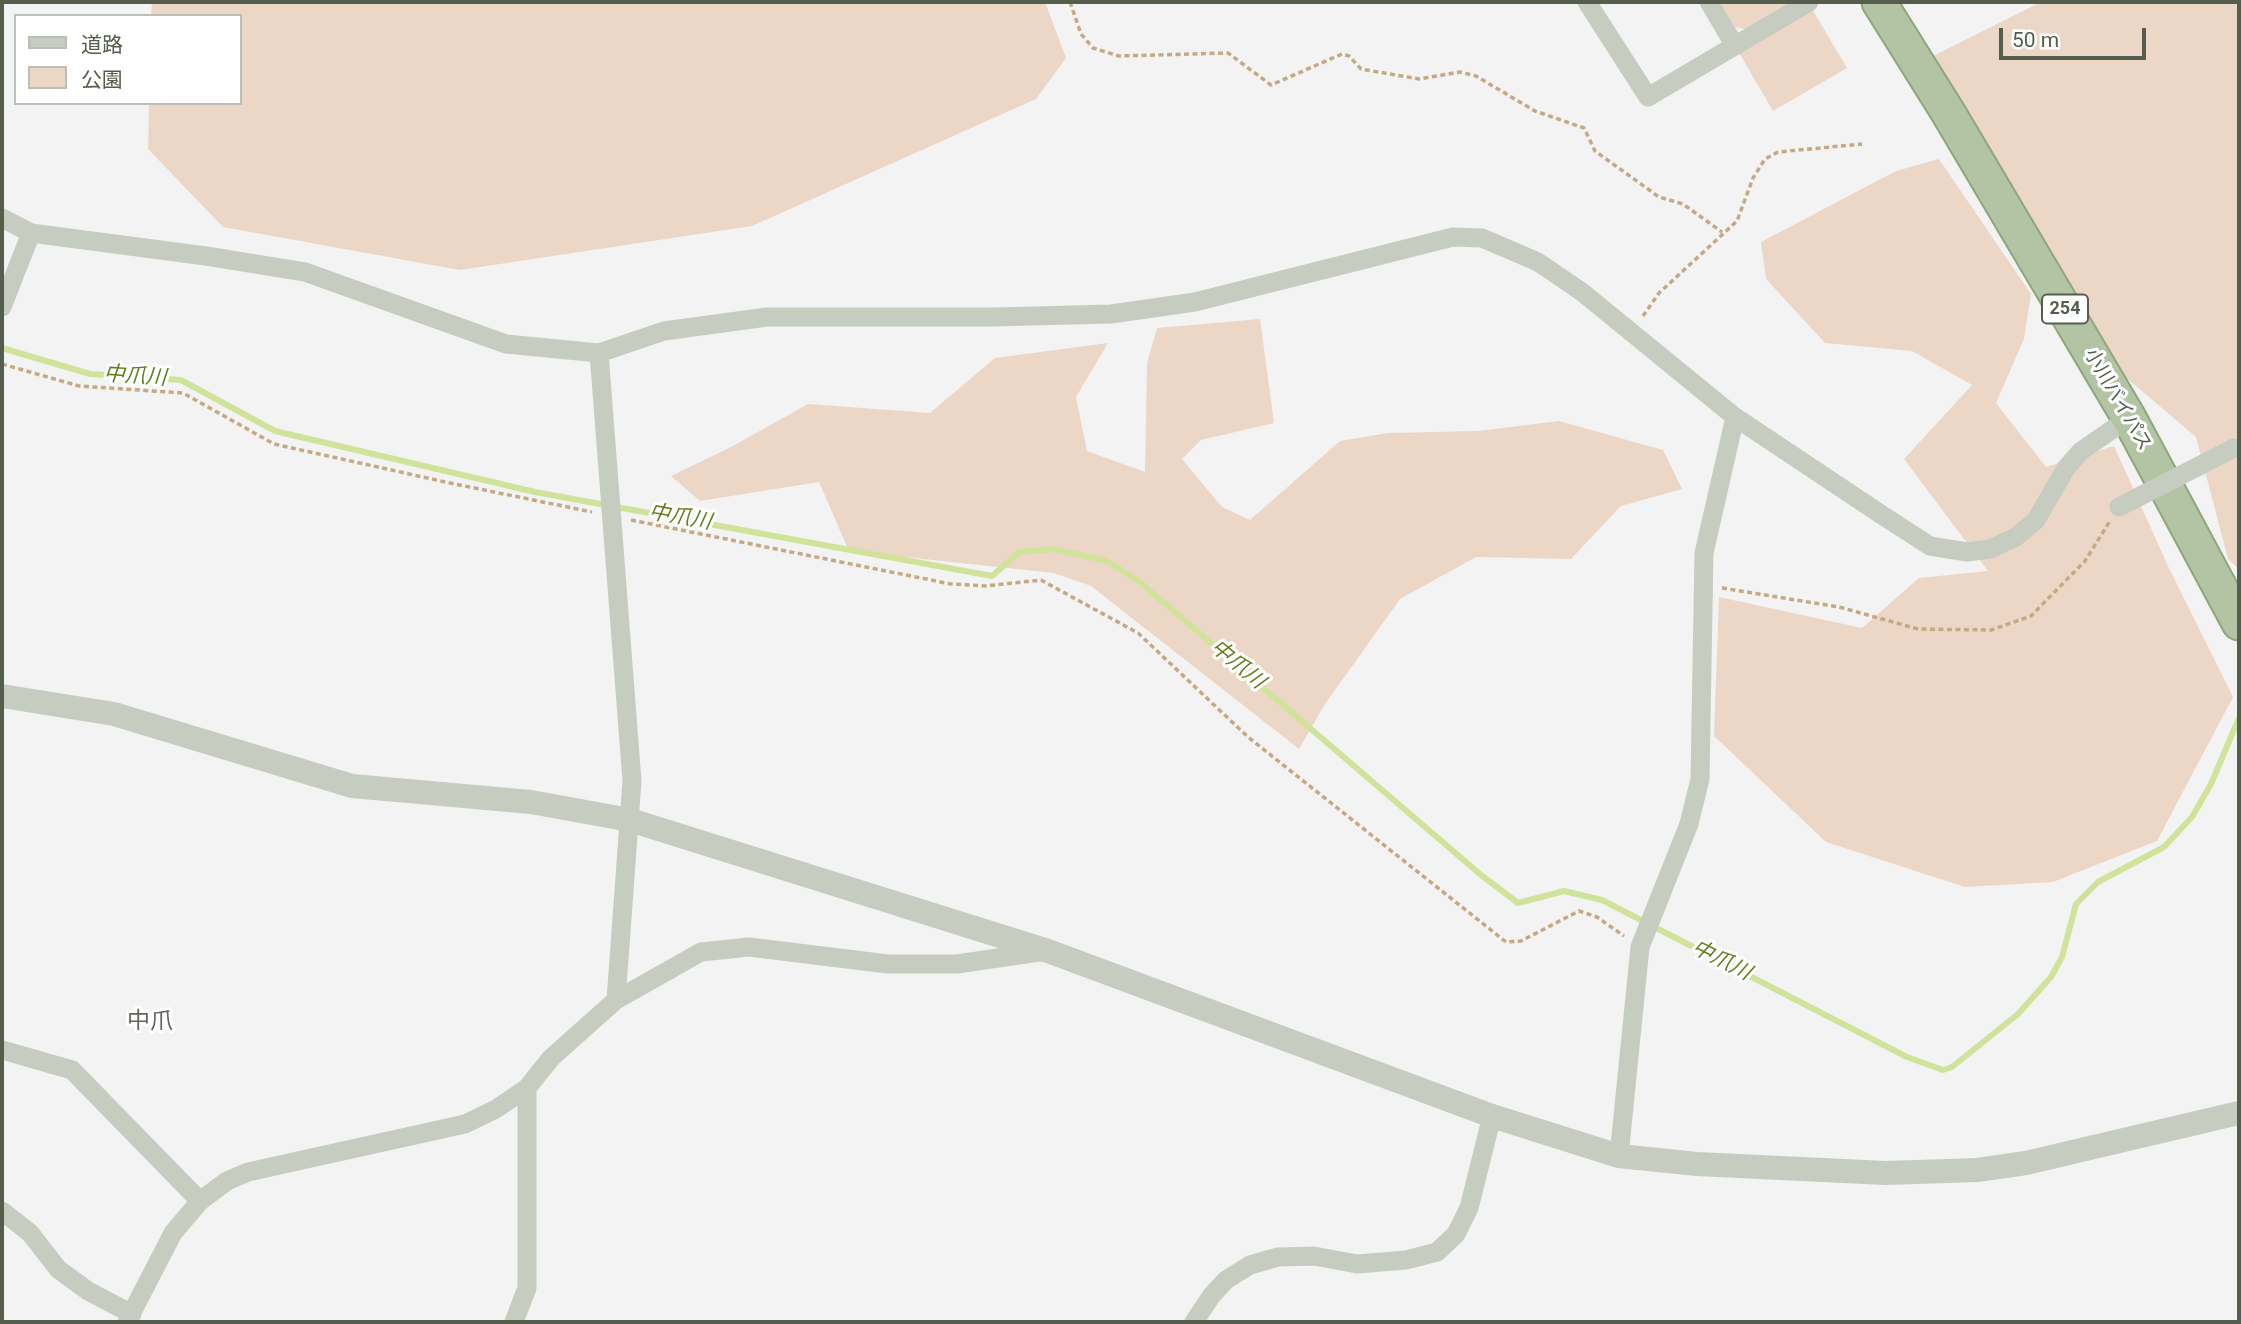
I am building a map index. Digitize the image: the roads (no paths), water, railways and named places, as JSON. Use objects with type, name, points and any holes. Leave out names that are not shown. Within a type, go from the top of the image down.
[{"type":"highway","name":"小川バイパス","points":[[1879,2],[1949,114],[2129,418],[2239,623]]},
{"type":"street","points":[[1587,2],[1648,97],[1809,2]]},
{"type":"street","points":[[1709,2],[1735,46]]},
{"type":"street","points":[[2,218],[31,233],[180,252],[305,272],[506,344],[599,353],[664,331],[767,317],[1111,314],[1195,302],[1453,237],[1482,238],[1538,261],[1582,292],[1735,417],[1930,546],[1967,552],[1990,549],[2017,537],[2036,520],[2066,468],[2081,451],[2129,418]]},
{"type":"street","points":[[2,307],[31,233]]},
{"type":"street","points":[[599,353],[632,781],[616,1000]]},
{"type":"street","points":[[1619,1156],[1640,947],[1689,824],[1700,779],[1704,553],[1735,417]]},
{"type":"street","points":[[2119,507],[2234,448]]},
{"type":"street","points":[[2,696],[114,714],[352,786],[531,803],[630,820],[1048,951],[1492,1116],[1619,1156],[1697,1164],[1886,1174],[1977,1170],[2037,1160],[2239,1113]]},
{"type":"street","points":[[2,1211],[30,1233],[58,1269],[130,1318],[173,1233],[200,1200],[227,1181],[248,1172],[465,1124],[496,1109],[527,1088],[551,1058],[616,1000],[701,953],[749,947],[888,964],[957,964],[1048,951]]},
{"type":"street","points":[[2,1050],[72,1070],[200,1200]]},
{"type":"street","points":[[514,1322],[527,1288],[527,1088]]},
{"type":"street","points":[[1194,1322],[1226,1280],[1250,1265],[1278,1257],[1314,1256],[1357,1264],[1406,1260],[1437,1252],[1457,1234],[1469,1208],[1492,1116]]},
{"type":"waterway","name":"中爪川","points":[[2,348],[90,374],[181,380],[275,431],[535,492],[992,576],[1019,552],[1053,549],[1107,561],[1140,582],[1481,875],[1518,903],[1564,891],[1602,900],[1907,1057],[1943,1070],[1952,1067],[2018,1014],[2051,977],[2062,957],[2076,904],[2098,882],[2164,847],[2192,817],[2211,784],[2239,718]]},
{"type":"district","name":"中爪","points":[[150,1022]]}]
